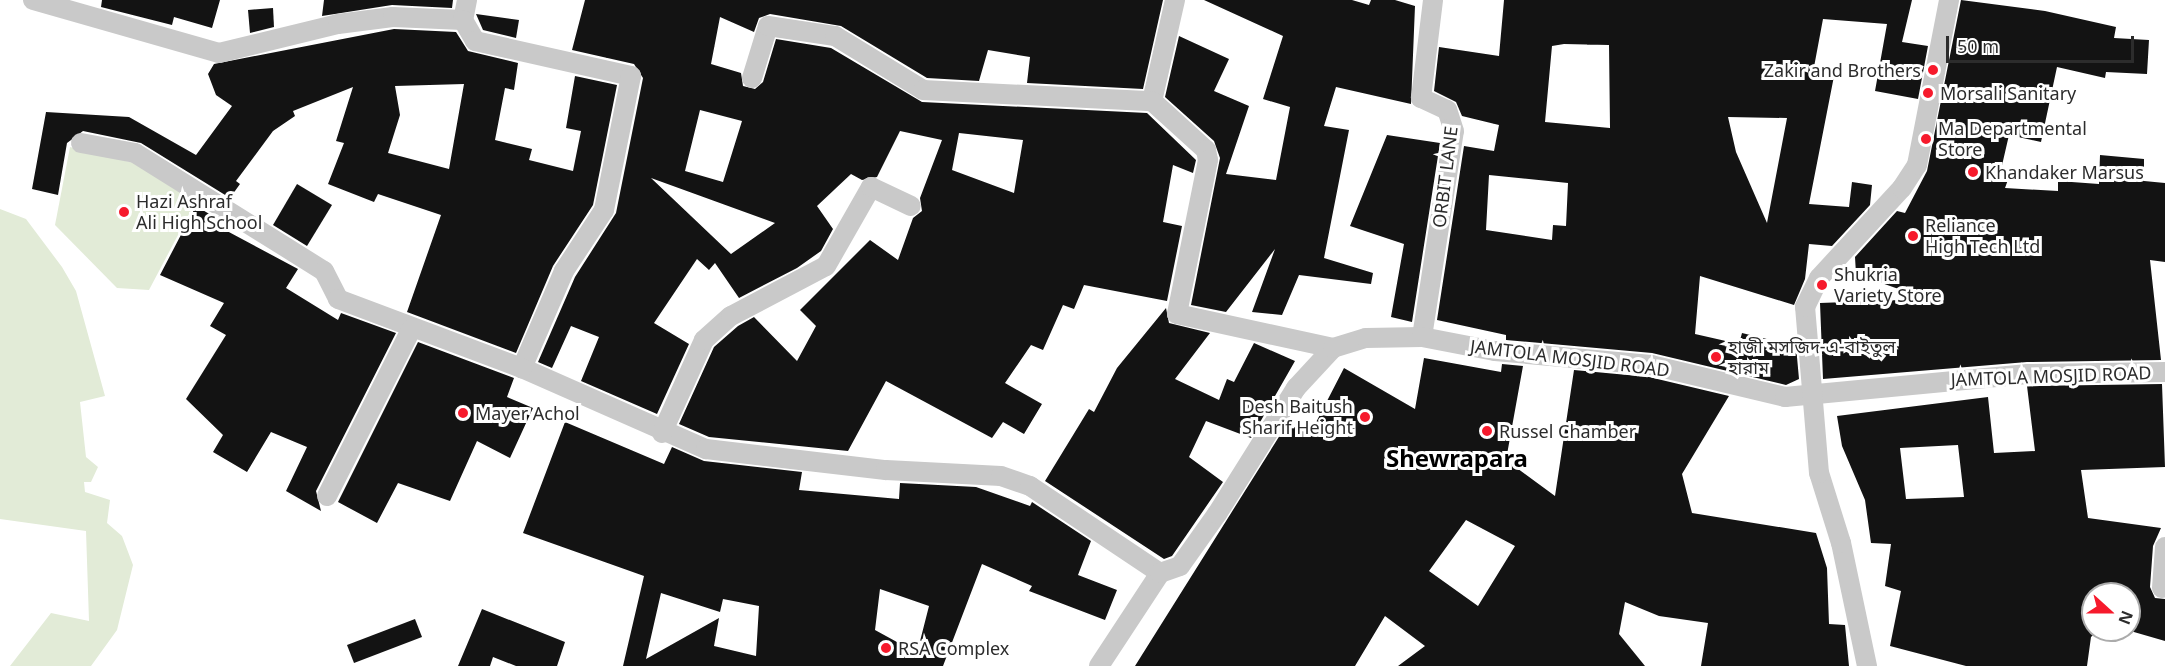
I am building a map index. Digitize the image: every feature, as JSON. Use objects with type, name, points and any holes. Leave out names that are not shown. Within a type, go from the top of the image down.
[{"type":"street","points":[[35,0],[219,52],[338,24],[393,17],[463,20]]},
{"type":"street","points":[[467,0],[463,20],[475,41],[631,76],[604,210],[564,271],[522,368]]},
{"type":"street","points":[[1152,101],[1175,0]]},
{"type":"street","name":"ORBIT LANE","points":[[1422,337],[1454,131],[1447,110],[1421,98],[1433,0]]},
{"type":"street","points":[[1868,666],[1846,562],[1819,473],[1809,395],[1805,307],[1819,278],[1902,188],[1917,165],[1949,0]]},
{"type":"street","points":[[752,78],[768,26],[844,40],[923,90],[1152,101],[1208,155],[1178,316],[1333,348]]},
{"type":"street","points":[[81,143],[135,153],[324,271],[338,299],[522,368],[662,433],[706,449],[886,470],[1001,476],[1030,486],[1160,573]]},
{"type":"street","points":[[662,433],[704,340],[731,316],[826,266],[872,187],[911,206]]},
{"type":"street","points":[[327,496],[412,328]]},
{"type":"street","name":"JAMTOLA MOSJID ROAD","points":[[1333,348],[1366,338],[1422,337],[1495,351],[1651,365],[1785,396],[2028,374],[2165,372]]},
{"type":"street","points":[[1099,666],[1160,573],[1180,566],[1296,388],[1333,348]]},
{"type":"street","points":[[2162,588],[2165,547]]},
{"type":"green space","name":"Hazi Ashraf Ali High School","points":[[70,147],[146,166],[197,199],[149,290],[117,288],[55,225]]},
{"type":"green space","points":[[0,209],[26,219],[62,267],[76,291],[105,396],[80,402],[86,457],[98,467],[91,482],[84,482],[85,492],[110,500],[107,523],[122,536],[133,565],[117,630],[91,666],[10,666],[51,613],[89,621],[86,531],[0,519]]},
{"type":"building","points":[[102,0],[220,0],[212,28],[174,17],[172,25],[101,7]]},
{"type":"building","points":[[324,0],[453,0],[452,8],[392,5],[322,16]]},
{"type":"building","points":[[585,0],[1163,0],[1143,89],[1027,83],[1030,57],[988,50],[979,81],[927,78],[841,26],[770,14],[759,18],[754,32],[720,17],[711,64],[741,73],[743,86],[755,89],[763,82],[776,39],[831,48],[922,102],[1147,113],[1196,160],[1193,173],[1173,165],[1163,222],[1182,226],[1167,301],[1084,285],[1074,309],[1063,305],[1043,350],[1031,345],[1005,383],[1042,404],[1024,434],[1003,422],[992,438],[886,381],[848,451],[709,437],[679,424],[714,347],[738,326],[754,317],[797,361],[816,326],[800,310],[870,240],[898,260],[913,218],[922,211],[920,198],[942,140],[900,131],[877,177],[862,180],[851,174],[817,206],[833,229],[821,251],[797,268],[739,298],[715,263],[709,270],[697,259],[654,323],[689,344],[657,414],[581,381],[599,337],[571,326],[552,368],[538,362],[575,277],[616,213],[643,78],[634,64],[572,50]],"holes":[[[700,110],[742,121],[723,182],[685,171]],[[959,133],[1023,140],[1014,193],[952,170]],[[651,178],[775,223],[731,254]]]},
{"type":"building","points":[[1204,0],[1352,0],[1369,5],[1371,0],[1395,0],[1415,6],[1411,104],[1336,87],[1324,126],[1349,130],[1324,258],[1373,273],[1371,284],[1299,275],[1282,315],[1252,312],[1275,249],[1226,312],[1191,305],[1220,158],[1214,141],[1165,97],[1179,36],[1229,59],[1214,91],[1249,106],[1226,174],[1276,180],[1290,107],[1263,99],[1283,36]]},
{"type":"building","points":[[1504,0],[1912,0],[1902,42],[1928,46],[1918,99],[1875,91],[1887,24],[1823,19],[1814,67],[1835,71],[1809,204],[1849,207],[1852,182],[1872,185],[1870,205],[1832,246],[1809,244],[1805,279],[1794,305],[1700,276],[1695,334],[1739,344],[1742,333],[1796,346],[1799,379],[1786,385],[1652,353],[1506,340],[1506,335],[1437,320],[1464,146],[1494,151],[1499,125],[1462,116],[1456,102],[1434,91],[1439,47],[1499,56]],"holes":[[[1609,45],[1610,128],[1545,122],[1552,46]],[[1728,117],[1787,118],[1767,223],[1736,152]],[[1489,175],[1568,183],[1566,226],[1553,225],[1552,240],[1486,230]]]},
{"type":"building","points":[[1961,0],[2045,11],[2116,27],[2114,38],[2149,40],[2147,74],[2106,72],[2105,78],[2057,67],[2041,142],[2009,135],[2000,174],[2009,177],[2005,188],[2058,191],[2058,181],[2099,184],[2100,155],[2144,159],[2144,181],[2165,183],[2165,262],[2150,260],[2161,360],[2027,362],[1823,379],[1820,303],[1927,299],[1856,274],[1855,257],[1897,211],[1905,213],[1927,171]]},
{"type":"building","points":[[273,8],[274,27],[250,33],[248,10]]},
{"type":"building","points":[[476,14],[519,20],[516,38],[483,30]]},
{"type":"building","points":[[394,29],[456,32],[468,51],[518,63],[514,90],[505,88],[495,140],[532,149],[529,160],[573,171],[581,131],[566,128],[575,76],[617,85],[593,205],[553,266],[516,353],[407,312],[441,215],[378,194],[374,202],[328,184],[344,143],[336,141],[353,87],[293,111],[295,116],[273,131],[236,181],[240,184],[230,198],[141,143],[83,131],[67,143],[58,195],[32,189],[46,112],[129,117],[196,155],[232,106],[216,95],[208,74],[214,64]],"holes":[[[464,84],[449,169],[388,153],[400,115],[395,86]]]},
{"type":"building","points":[[1387,135],[1440,143],[1412,322],[1391,317],[1404,244],[1350,226]]},
{"type":"building","points":[[297,184],[332,205],[307,246],[273,225]]},
{"type":"building","points":[[196,206],[216,218],[212,223],[298,269],[286,288],[338,320],[341,313],[396,333],[316,491],[321,511],[286,491],[307,447],[271,432],[247,472],[213,452],[223,435],[186,399],[226,335],[210,326],[224,303],[160,275]]},
{"type":"building","points":[[1166,308],[1169,323],[1210,333],[1175,379],[1219,400],[1227,379],[1234,382],[1254,343],[1295,361],[1251,438],[1206,421],[1189,457],[1223,482],[1172,556],[1164,559],[1045,481],[1089,409],[1094,412],[1117,368]]},
{"type":"building","points":[[418,342],[514,378],[507,397],[533,408],[510,458],[477,441],[450,501],[398,483],[377,523],[338,502]]},
{"type":"building","points":[[1424,358],[1501,372],[1502,364],[1523,366],[1506,460],[1555,496],[1574,370],[1649,377],[1729,396],[1682,474],[1692,513],[1816,533],[1827,568],[1829,624],[1845,625],[1849,666],[1701,666],[1708,623],[1659,616],[1625,602],[1619,634],[1645,666],[1398,666],[1425,646],[1385,616],[1355,666],[1135,666],[1287,424],[1310,434],[1344,368],[1415,409]],"holes":[[[1466,520],[1515,546],[1478,606],[1429,571]]]},
{"type":"building","points":[[2162,384],[2165,467],[2081,470],[2088,518],[2161,528],[2153,546],[2150,587],[2155,598],[2165,599],[2165,641],[2141,634],[2141,582],[2081,582],[2081,642],[2090,642],[2087,666],[1966,666],[1890,646],[1901,591],[1885,586],[1891,544],[1871,543],[1865,500],[1842,446],[1837,416],[1988,397],[1994,453],[2035,451],[2027,386]],"holes":[[[1958,445],[1964,497],[1906,499],[1900,448]]]},
{"type":"building","points":[[565,422],[664,464],[672,447],[704,461],[802,472],[799,490],[899,499],[900,483],[976,487],[1030,506],[1032,502],[1091,541],[1078,575],[1117,590],[1105,620],[1029,591],[1032,586],[982,564],[943,666],[623,666],[644,576],[523,533]],"holes":[[[880,589],[929,606],[917,653],[875,630]],[[661,593],[720,612],[723,599],[759,606],[756,656],[714,646],[719,618],[646,659]]]},
{"type":"building","points":[[482,609],[565,642],[557,666],[516,666],[493,657],[490,666],[458,666]]},
{"type":"building","points":[[415,619],[422,637],[354,663],[347,645]]},
{"type":"place","name":"Zakir and Brothers","points":[[1933,70]]},
{"type":"place","name":"Morsali Sanitary","points":[[1928,93]]},
{"type":"place","name":"Ma Departmental Store","points":[[1926,139]]},
{"type":"place","name":"Khandaker Marsus","points":[[1973,172]]},
{"type":"place","name":"Hazi Ashraf Ali High School","points":[[124,212]]},
{"type":"place","name":"Reliance High Tech Ltd","points":[[1913,236]]},
{"type":"place","name":"Shukria Variety Store","points":[[1822,285]]},
{"type":"place","name":"হাজী মসজিদ-এ-বাইতুল হারাম","points":[[1716,357]]},
{"type":"place","name":"Mayer Achol","points":[[463,413]]},
{"type":"place","name":"Desh Baitush Sharif Height","points":[[1365,417]]},
{"type":"place","name":"Russel Chamber","points":[[1487,431]]},
{"type":"place","name":"RSA Complex","points":[[886,648]]},
{"type":"district","name":"Shewrapara","points":[[1457,458]]}]
